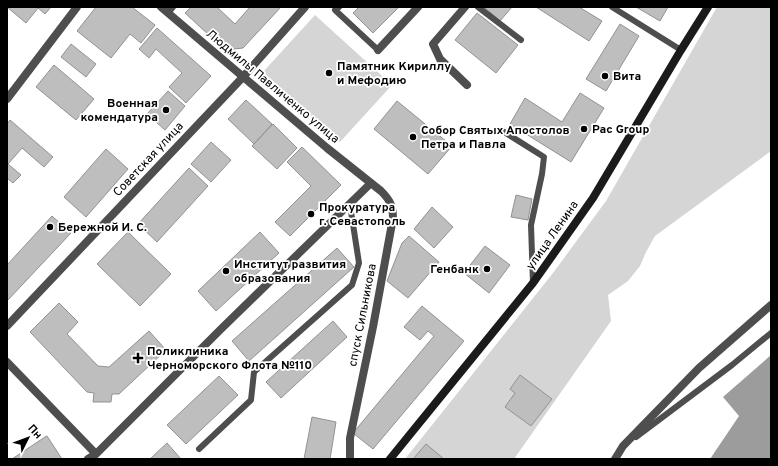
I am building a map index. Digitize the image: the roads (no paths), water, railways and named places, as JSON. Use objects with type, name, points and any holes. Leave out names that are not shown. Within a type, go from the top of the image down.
[{"type":"main road","name":"улица Ленина","points":[[390,459],[533,283],[593,198],[708,7]]},
{"type":"street","points":[[7,99],[77,7]]},
{"type":"street","name":"Людмилы Павличенко улица","points":[[161,7],[171,10],[242,77],[371,183]]},
{"type":"street","name":"Советская улица","points":[[7,326],[242,77],[305,7]]},
{"type":"street","points":[[378,50],[418,7]]},
{"type":"street","points":[[465,7],[433,44],[440,59],[467,85]]},
{"type":"street","points":[[88,459],[94,456],[225,325],[371,183]]},
{"type":"street","name":"спуск Сильникова","points":[[350,459],[350,438],[373,327],[393,211],[390,201],[371,183]]},
{"type":"street","points":[[615,459],[623,446],[699,368],[771,305]]},
{"type":"street","points":[[7,362],[94,456]]},
{"type":"lane","points":[[339,7],[335,10],[378,50]]},
{"type":"lane","points":[[478,7],[521,40]]},
{"type":"lane","points":[[612,7],[681,50]]},
{"type":"lane","points":[[501,130],[544,157],[542,174],[531,225],[533,283]]},
{"type":"lane","points":[[199,450],[250,400],[254,372],[352,285],[359,263],[350,205]]},
{"type":"lane","points":[[623,446],[732,365],[771,333]]},
{"type":"place","name":"Памятник Кириллу и Мефодию","points":[[329,73]]},
{"type":"place","name":"Вита","points":[[605,76]]},
{"type":"place","name":"Военная комендатура","points":[[166,110]]},
{"type":"place","name":"Pac Group","points":[[584,129]]},
{"type":"place","name":"Собор Святых Апостолов Петра и Павла","points":[[413,137]]},
{"type":"place","name":"Прокуратура г. Севастополь","points":[[311,214]]},
{"type":"place","name":"Бережной И. С.","points":[[50,227]]},
{"type":"place","name":"Генбанк","points":[[487,269]]},
{"type":"place","name":"Институт развития образования","points":[[226,271]]},
{"type":"place","name":"Поликлиника Черноморского Флота №110","points":[[138,358]]}]
